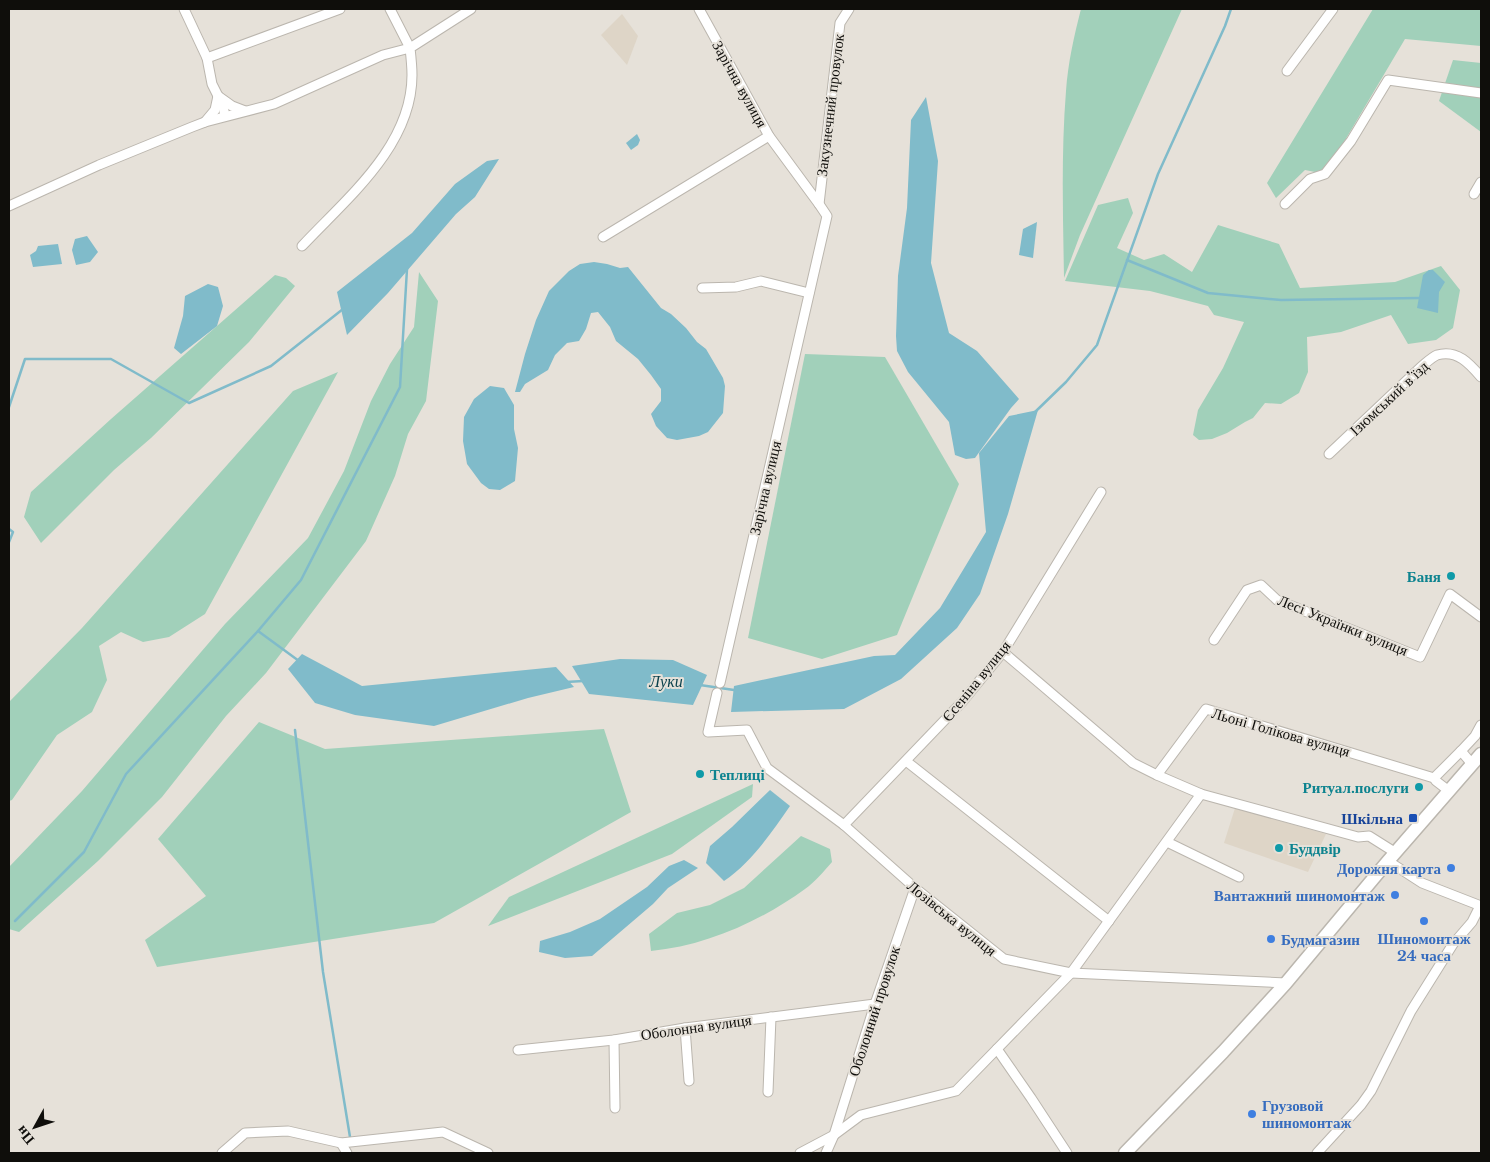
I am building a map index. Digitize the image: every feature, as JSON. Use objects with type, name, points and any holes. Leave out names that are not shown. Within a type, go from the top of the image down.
[{"type":"highway","points":[[1125,1153],[1223,1052],[1286,982],[1481,754]]},
{"type":"street","points":[[184,9],[207,58],[212,84],[225,116]]},
{"type":"street","points":[[207,58],[340,9]]},
{"type":"street","points":[[302,246],[374,169],[394,141],[401,126],[410,97],[412,75],[410,48],[390,9]]},
{"type":"street","points":[[9,206],[99,165],[205,122],[274,104],[383,55],[410,48],[471,9]]},
{"type":"street","name":"Зарічна вулиця","points":[[699,9],[769,136],[827,216],[720,683]]},
{"type":"street","name":"Закузнечний провулок","points":[[819,204],[840,23],[849,9]]},
{"type":"street","points":[[1288,71],[1333,9]]},
{"type":"street","points":[[1285,204],[1310,178],[1325,174],[1352,141],[1388,80],[1481,93]]},
{"type":"street","points":[[218,96],[232,106],[246,111]]},
{"type":"street","points":[[205,122],[215,110],[218,96]]},
{"type":"street","points":[[603,237],[769,136]]},
{"type":"street","points":[[1474,194],[1481,182]]},
{"type":"street","points":[[702,288],[736,287],[762,281],[809,293]]},
{"type":"street","name":"Ізюмський в’їзд","points":[[1329,454],[1436,355],[1453,354],[1469,362],[1481,377]]},
{"type":"street","name":"Єсеніна вулиця","points":[[844,825],[962,702],[1003,652],[1101,492]]},
{"type":"street","name":"Лесі Українки вулиця","points":[[1214,640],[1247,590],[1261,585],[1277,600],[1420,657],[1450,594],[1481,617]]},
{"type":"street","points":[[1003,652],[1133,763],[1201,794],[1358,837],[1369,836],[1422,883],[1481,908],[1453,944],[1416,1004],[1371,1091],[1361,1105],[1317,1153]]},
{"type":"street","name":"Лозівська вулиця","points":[[717,693],[708,732],[747,730],[767,768],[844,825],[914,888],[1004,959],[1072,973],[1286,982]]},
{"type":"street","name":"Льоні Голікова вулиця","points":[[1157,775],[1206,709],[1434,778],[1449,791]]},
{"type":"street","points":[[1434,778],[1475,736],[1481,725]]},
{"type":"street","points":[[1461,751],[1472,764]]},
{"type":"street","points":[[906,761],[1109,921]]},
{"type":"street","points":[[800,1153],[834,1134],[860,1115],[956,1092],[1072,973],[1201,794]]},
{"type":"street","points":[[1167,842],[1240,877]]},
{"type":"street","name":"Оболонний провулок","points":[[826,1153],[834,1134],[914,888]]},
{"type":"street","name":"Оболонна вулиця","points":[[518,1050],[614,1040],[685,1028],[875,1004]]},
{"type":"street","points":[[768,1092],[771,1017]]},
{"type":"street","points":[[685,1028],[689,1081]]},
{"type":"street","points":[[614,1040],[614,1108]]},
{"type":"street","points":[[997,1049],[1067,1153]]},
{"type":"street","points":[[222,1153],[245,1133],[288,1131],[341,1143],[443,1132],[488,1153]]},
{"type":"street","points":[[339,1153],[341,1143]]},
{"type":"street","points":[[341,1143],[348,1153]]},
{"type":"shaded area","points":[[622,14],[638,36],[627,65],[601,35]]},
{"type":"shaded area","points":[[1235,808],[1326,834],[1308,872],[1224,843]]},
{"type":"green space","points":[[1081,9],[1182,9],[1080,235],[1064,278],[1064,114],[1070,60]]},
{"type":"green space","points":[[1373,9],[1481,9],[1481,46],[1405,39],[1325,174],[1305,170],[1276,198],[1267,183]]},
{"type":"green space","points":[[1453,60],[1481,63],[1481,132],[1439,101]]},
{"type":"green space","points":[[1128,198],[1133,213],[1117,248],[1144,260],[1164,254],[1192,272],[1218,225],[1279,244],[1300,288],[1395,282],[1441,266],[1460,290],[1453,328],[1436,340],[1408,344],[1391,315],[1341,332],[1307,337],[1308,372],[1299,393],[1281,404],[1265,403],[1253,418],[1227,433],[1212,439],[1199,440],[1193,435],[1198,410],[1223,368],[1244,322],[1214,315],[1208,306],[1150,291],[1065,281],[1098,205]]},
{"type":"green space","points":[[419,272],[438,301],[426,401],[408,434],[395,476],[366,541],[266,673],[226,716],[162,797],[98,861],[19,932],[9,929],[9,867],[82,791],[225,624],[308,538],[344,471],[371,401],[390,364],[414,327]]},
{"type":"green space","points":[[275,275],[286,278],[295,286],[249,342],[151,438],[114,470],[41,543],[24,517],[31,492]]},
{"type":"green space","points":[[805,354],[885,357],[959,484],[897,635],[822,659],[748,638]]},
{"type":"green space","points":[[338,372],[205,614],[169,637],[143,642],[121,632],[99,646],[107,680],[92,712],[57,735],[12,800],[9,801],[9,702],[82,628],[293,391]]},
{"type":"green space","points":[[259,722],[325,749],[604,729],[631,812],[434,923],[157,967],[145,940],[206,896],[158,839]]},
{"type":"green space","points":[[753,784],[752,797],[672,854],[488,926],[509,897]]},
{"type":"green space","points":[[801,836],[830,849],[832,862],[809,886],[788,901],[732,930],[692,944],[651,951],[649,934],[677,913],[710,905],[744,888]]},
{"type":"water","points":[[926,97],[938,161],[931,263],[949,333],[977,351],[1019,399],[975,458],[966,459],[955,455],[949,422],[908,372],[897,351],[898,276],[907,208],[911,120]]},
{"type":"water","points":[[637,134],[640,140],[638,145],[631,150],[626,143]]},
{"type":"water","points":[[499,159],[475,197],[456,214],[388,293],[347,335],[337,292],[412,233],[455,184],[487,161]]},
{"type":"water","points":[[1037,222],[1033,258],[1019,255],[1023,229]]},
{"type":"water","points":[[87,236],[98,252],[90,262],[76,265],[72,250],[75,239]]},
{"type":"water","points":[[58,244],[62,264],[33,267],[30,255],[36,251],[38,246]]},
{"type":"water","points":[[594,262],[620,268],[628,267],[661,308],[671,314],[706,349],[723,378],[725,386],[723,413],[708,432],[699,436],[677,440],[667,438],[656,426],[651,414],[661,401],[661,389],[638,359],[616,341],[610,327],[598,312],[591,313],[586,329],[579,341],[567,343],[555,355],[548,370],[525,384],[520,392],[515,392],[536,320],[549,291],[569,271],[580,264]]},
{"type":"water","points":[[1429,270],[1433,270],[1445,282],[1439,292],[1438,313],[1417,308],[1423,275]]},
{"type":"water","points":[[208,284],[218,287],[223,306],[217,326],[181,354],[174,348],[183,316],[185,296]]},
{"type":"water","points":[[490,386],[504,388],[514,405],[514,429],[518,448],[515,481],[500,490],[489,489],[481,483],[467,464],[463,441],[464,417],[474,399]]},
{"type":"water","points":[[1038,410],[1008,514],[980,594],[957,628],[901,679],[844,709],[731,712],[734,686],[874,656],[895,655],[940,608],[986,532],[979,453],[1009,416]]},
{"type":"water","points":[[302,654],[362,686],[556,667],[574,687],[528,698],[434,726],[355,715],[315,703],[288,669]]},
{"type":"water","name":"Луки","points":[[620,659],[673,660],[707,675],[693,705],[589,694],[572,666]]},
{"type":"water","points":[[770,790],[790,806],[752,856],[724,881],[706,863],[710,846]]},
{"type":"water","points":[[684,860],[698,868],[668,888],[653,904],[592,956],[565,958],[539,952],[540,941],[570,932],[600,919],[647,887],[669,866]]},
{"type":"waterway","points":[[1035,412],[1066,382],[1097,345],[1158,174],[1231,9]]},
{"type":"waterway","points":[[1127,260],[1208,293],[1281,300],[1419,298]]},
{"type":"waterway","points":[[258,631],[301,580],[400,387],[407,269]]},
{"type":"waterway","points":[[9,407],[25,359],[111,359],[189,403],[271,366],[343,309]]},
{"type":"waterway","points":[[9,529],[13,532],[9,542]]},
{"type":"waterway","points":[[15,921],[84,852],[126,774],[258,631],[299,661]]},
{"type":"waterway","points":[[566,682],[583,681]]},
{"type":"waterway","points":[[700,685],[734,690]]},
{"type":"waterway","points":[[295,730],[323,972],[350,1137]]},
{"type":"place","name":"Баня","points":[[1451,576]]},
{"type":"place","name":"Теплиці","points":[[700,774]]},
{"type":"place","name":"Ритуал.послуги","points":[[1419,787]]},
{"type":"place","name":"Шкільна","points":[[1413,818]]},
{"type":"place","name":"Буддвір","points":[[1279,848]]},
{"type":"place","name":"Дорожня карта","points":[[1451,868]]},
{"type":"place","name":"Вантажний шиномонтаж","points":[[1395,895]]},
{"type":"place","name":"Шиномонтаж 24 часа","points":[[1424,921]]},
{"type":"place","name":"Будмагазин","points":[[1271,939]]},
{"type":"place","name":"Грузовой шиномонтаж","points":[[1252,1114]]}]
